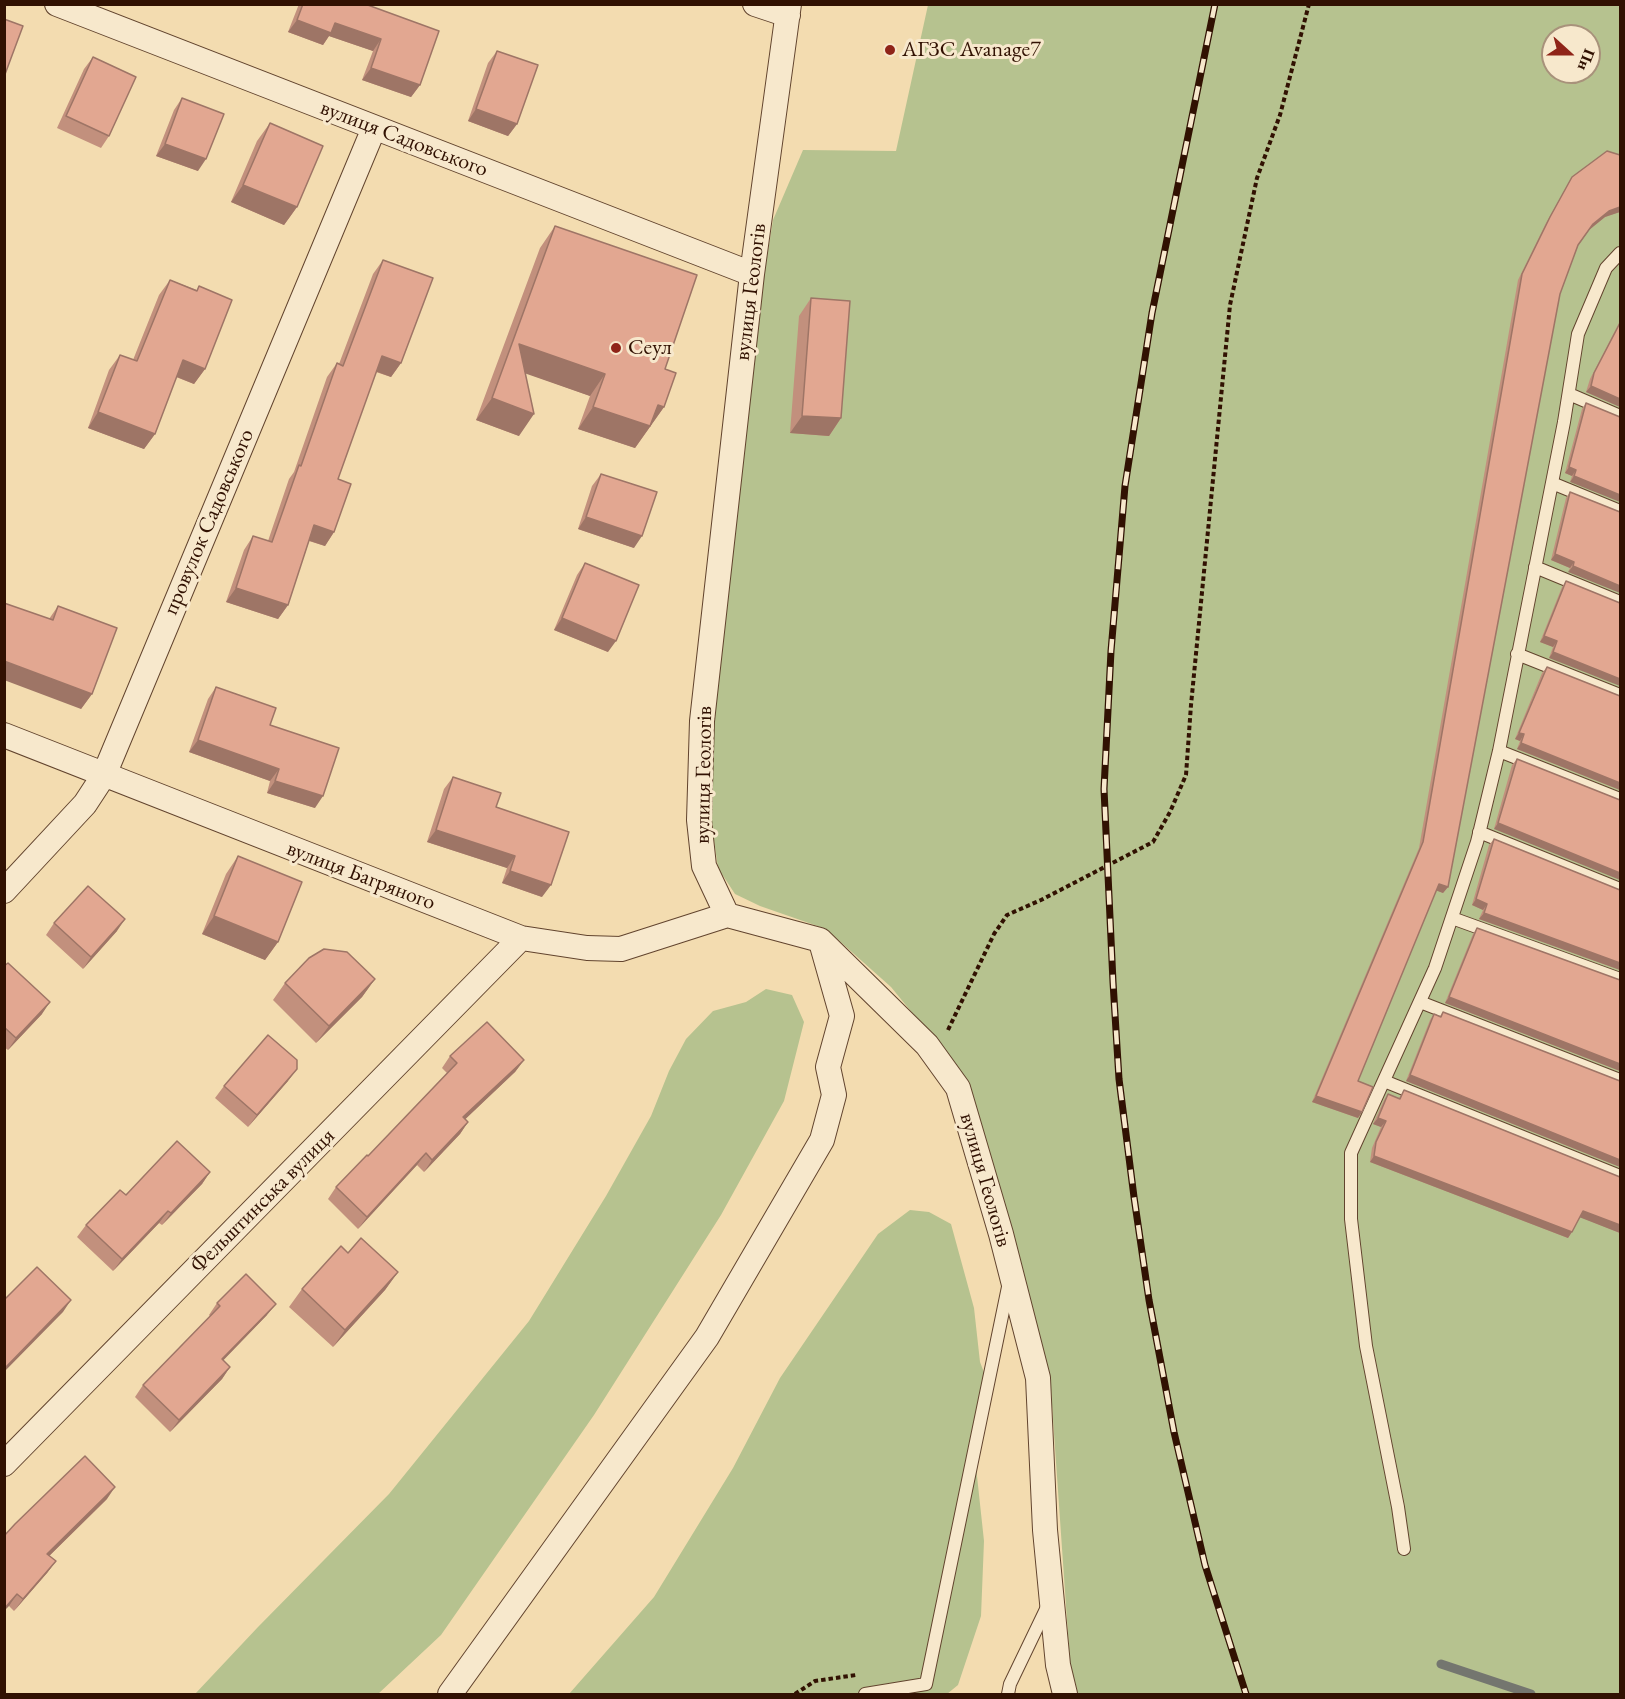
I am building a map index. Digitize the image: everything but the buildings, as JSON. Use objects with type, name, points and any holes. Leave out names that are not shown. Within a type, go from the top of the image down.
[{"type":"street","name":"вулиця Садовського","points":[[57,4],[752,274]]},
{"type":"street","points":[[755,4],[788,10]]},
{"type":"street","name":"вулиця Геологів","points":[[788,10],[752,274],[702,721],[699,820],[704,866],[727,915],[820,940],[927,1045],[958,1088],[1038,1378],[1045,1530],[1058,1665],[1065,1695]]},
{"type":"street","name":"провулок Садовського","points":[[4,891],[85,804],[104,775],[374,128]]},
{"type":"street","name":"вулиця Багряного","points":[[4,735],[521,938],[587,948],[621,949],[727,915]]},
{"type":"street","name":"Фельштинська вулиця","points":[[4,1464],[521,938]]},
{"type":"street","points":[[450,1695],[707,1336],[822,1140],[834,1095],[828,1067],[842,1016],[820,940]]},
{"type":"lane","points":[[1404,1549],[1398,1507],[1366,1346],[1351,1219],[1351,1153],[1435,968],[1479,832],[1499,751],[1569,394],[1578,334],[1606,268],[1620,253]]},
{"type":"lane","points":[[1569,394],[1620,416]]},
{"type":"lane","points":[[1552,483],[1620,511]]},
{"type":"lane","points":[[1535,567],[1620,602]]},
{"type":"lane","points":[[1517,654],[1620,695]]},
{"type":"lane","points":[[1499,751],[1620,799]]},
{"type":"lane","points":[[1479,832],[1620,889]]},
{"type":"lane","points":[[1452,918],[1620,980]]},
{"type":"lane","points":[[1419,1002],[1620,1080]]},
{"type":"lane","points":[[1384,1081],[1620,1176]]},
{"type":"lane","points":[[865,1695],[926,1684],[1011,1274]]},
{"type":"lane","points":[[1008,1695],[1010,1684],[1052,1596]]},
{"type":"path","points":[[935,1057],[994,934],[1007,915],[1153,842],[1170,812],[1186,775],[1230,305],[1257,178],[1280,115],[1309,4]]},
{"type":"path","points":[[795,1695],[815,1681],[860,1674],[895,1689]]},
{"type":"green space","points":[[928,5],[1620,5],[1620,1694],[1078,1694],[1070,1663],[1050,1376],[969,1082],[891,987],[826,929],[760,906],[735,894],[718,868],[711,819],[714,722],[764,276],[773,220],[803,150],[896,151]]},
{"type":"green space","points":[[766,989],[792,995],[804,1022],[784,1101],[721,1215],[594,1415],[441,1635],[378,1694],[195,1694],[389,1494],[529,1321],[606,1196],[651,1116],[669,1071],[686,1039],[713,1011],[746,1002]]},
{"type":"green space","points":[[910,1210],[929,1212],[951,1224],[974,1308],[980,1362],[990,1388],[973,1439],[984,1541],[981,1616],[958,1685],[947,1694],[569,1694],[654,1597],[733,1468],[780,1378],[878,1234]]},
{"type":"waterway","points":[[1441,1664],[1531,1694]]},
{"type":"railway","points":[[1215,4],[1152,313],[1125,486],[1111,651],[1104,789],[1119,1079],[1149,1300],[1174,1432],[1205,1565],[1246,1694]]},
{"type":"place","name":"АГЗС Avanage7","points":[[890,50]]},
{"type":"place","name":"Сеул","points":[[616,348]]}]
